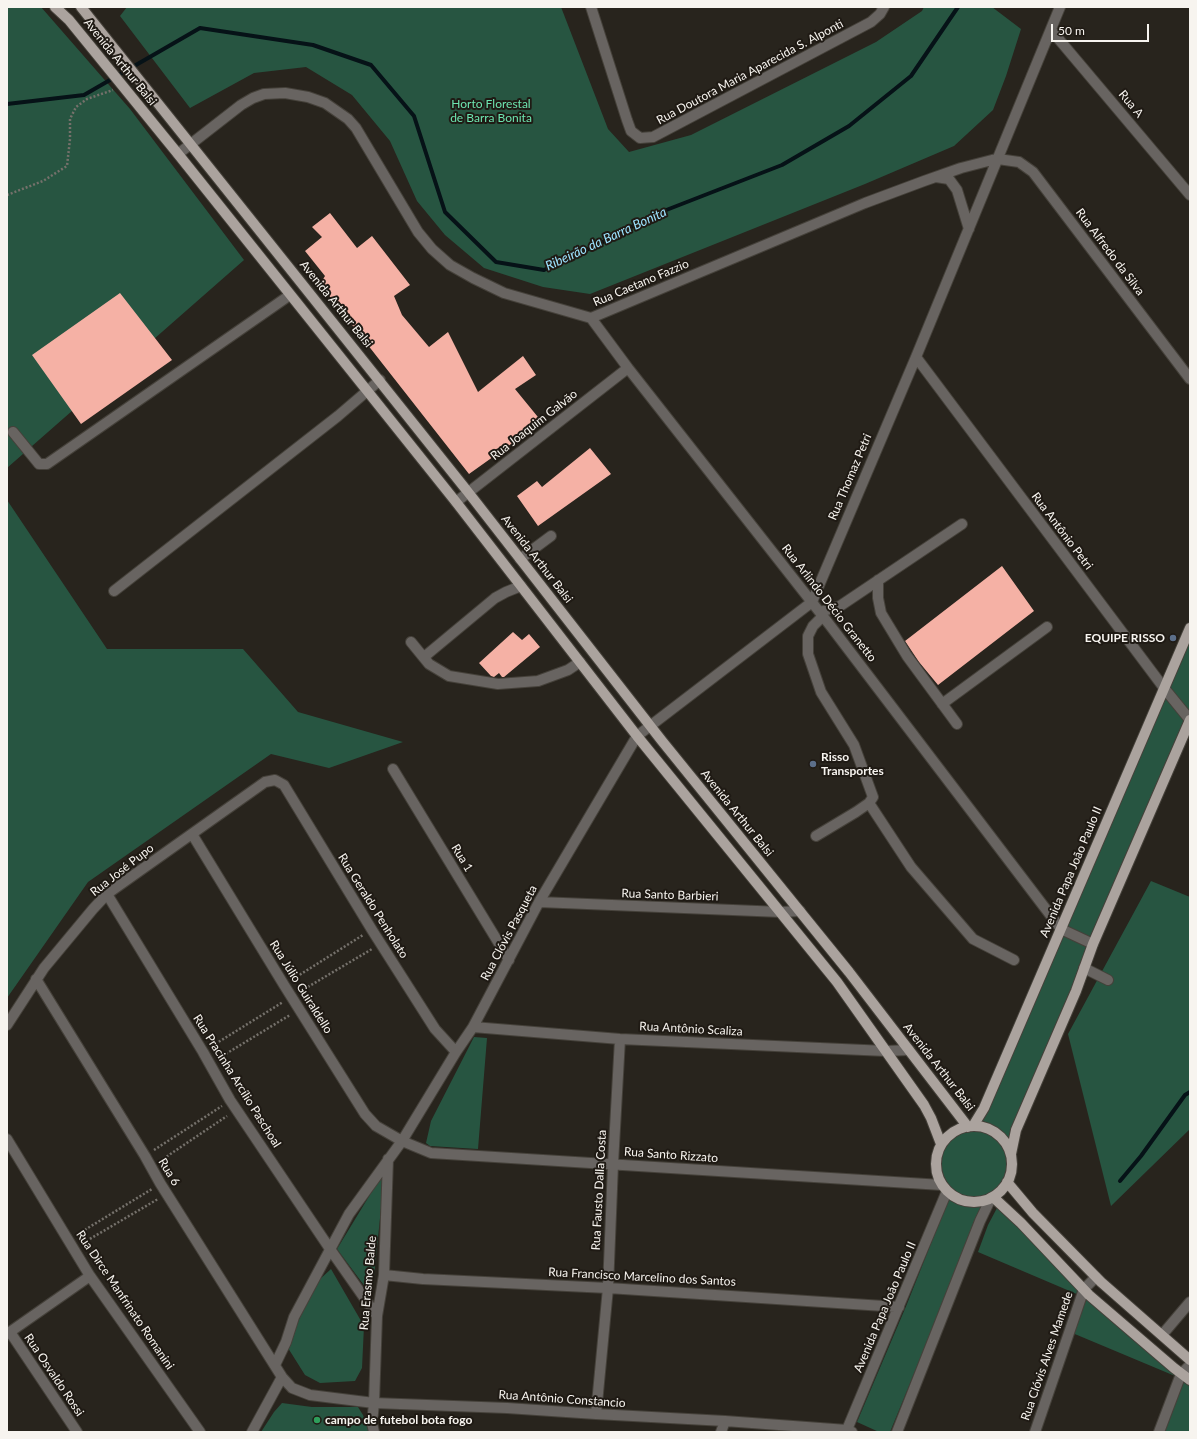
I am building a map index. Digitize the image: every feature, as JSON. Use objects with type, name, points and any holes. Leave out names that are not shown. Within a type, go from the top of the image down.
[{"type":"main road","name":"Avenida Arthur Balsi","points":[[55,7],[69,20],[178,154],[456,502],[637,736],[837,982],[924,1105],[941,1144]]},
{"type":"main road","name":"Avenida Arthur Balsi","points":[[82,7],[380,380],[650,726],[800,911],[970,1126]]},
{"type":"main road","points":[[69,20],[82,7]]},
{"type":"main road","name":"Avenida Papa João Paulo II","points":[[970,1126],[984,1108],[1190,628]]},
{"type":"main road","points":[[580,662],[593,653]]},
{"type":"main road","points":[[1011,1154],[1005,1143],[997,1134],[985,1128],[970,1126],[960,1128],[949,1135],[941,1144],[937,1156],[936,1169],[944,1188],[957,1199],[969,1202],[981,1202],[992,1198],[1003,1190],[1012,1167],[1011,1154],[1016,1130],[1093,944],[1190,720]]},
{"type":"main road","points":[[1007,1182],[1033,1213],[1096,1277],[1190,1360]]},
{"type":"main road","points":[[992,1198],[1021,1223],[1084,1289],[1181,1374],[1190,1380]]},
{"type":"street","name":"Rua Doutora Maria Aparecida S. Alponti","points":[[591,7],[626,120],[631,131],[640,138],[653,137],[871,22],[880,14],[884,7]]},
{"type":"street","name":"Rua Thomaz Petri","points":[[637,736],[812,602],[916,357],[1060,7]]},
{"type":"street","name":"Rua A","points":[[1051,30],[1190,195]]},
{"type":"street","name":"Rua Caetano Fazzio","points":[[178,154],[241,105],[264,94],[285,93],[308,97],[325,103],[348,119],[356,128],[418,232],[432,249],[450,264],[504,293],[591,318],[865,203],[961,168],[998,159]]},
{"type":"street","name":"Rua Alfredo da Silva","points":[[998,159],[1019,162],[1033,172],[1190,379]]},
{"type":"street","points":[[936,177],[949,179],[957,190],[969,229]]},
{"type":"street","points":[[13,432],[39,464],[46,464],[290,295]]},
{"type":"street","name":"Rua Arlindo Décio Granetto","points":[[591,318],[628,368],[812,602],[1061,929]]},
{"type":"street","name":"Rua Antônio Petri","points":[[916,357],[1164,688],[1190,720]]},
{"type":"street","name":"Rua Joaquim Galvão","points":[[456,502],[628,368]]},
{"type":"street","points":[[114,591],[338,416],[380,380]]},
{"type":"street","points":[[816,836],[869,802],[873,797],[854,745],[821,692],[808,654],[808,636],[813,626],[840,606],[962,524]]},
{"type":"street","points":[[520,559],[551,536]]},
{"type":"street","points":[[878,580],[878,598],[881,613],[907,656],[957,724]]},
{"type":"street","points":[[424,657],[495,598],[521,586]]},
{"type":"street","points":[[942,704],[1047,627]]},
{"type":"street","points":[[411,642],[429,664],[449,676],[498,684],[538,681],[568,670],[580,662]]},
{"type":"street","name":"Rua Clóvis Pasqueta","points":[[402,1140],[473,1027],[539,902],[637,736]]},
{"type":"street","name":"Rua 1","points":[[393,769],[509,960]]},
{"type":"street","name":"Rua Geraldo Penholato","points":[[266,782],[275,780],[284,785],[372,930],[435,1029],[456,1052]]},
{"type":"street","name":"Rua José Pupo","points":[[7,1024],[36,979],[107,894],[266,782]]},
{"type":"street","points":[[869,802],[911,867],[974,939],[1014,960]]},
{"type":"street","name":"Rua Júlio Guiraldello","points":[[192,834],[291,997],[365,1114],[376,1126],[402,1140]]},
{"type":"street","name":"Rua Pracinha Arcílio Paschoal","points":[[107,894],[210,1063],[236,1110],[377,1316]]},
{"type":"street","name":"Rua Santo Barbieri","points":[[539,902],[780,912],[800,911]]},
{"type":"street","points":[[1061,929],[1093,944]]},
{"type":"street","points":[[1084,968],[1108,980]]},
{"type":"street","name":"Rua 6","points":[[36,979],[152,1167],[160,1183],[282,1377]]},
{"type":"street","name":"Rua Antônio Scaliza","points":[[473,1027],[620,1039],[886,1051],[909,1050]]},
{"type":"street","name":"Rua Fausto Dalla Costa","points":[[596,1414],[608,1288],[620,1039]]},
{"type":"street","name":"Rua Dirce Manfrinato Romanini","points":[[7,1138],[90,1276],[200,1432]]},
{"type":"street","points":[[275,1365],[286,1342],[294,1317],[349,1214],[402,1140]]},
{"type":"street","name":"Rua Santo Rizzato","points":[[402,1140],[431,1153],[613,1164],[944,1188]]},
{"type":"street","name":"Rua Erasmo Balde","points":[[374,1432],[372,1423],[377,1316],[384,1275],[388,1159]]},
{"type":"street","name":"Avenida Papa João Paulo II","points":[[848,1431],[899,1307],[944,1188]]},
{"type":"street","points":[[897,1432],[980,1221],[992,1198]]},
{"type":"street","name":"Rua Francisco Marcelino dos Santos","points":[[384,1275],[424,1279],[608,1288],[899,1307]]},
{"type":"street","points":[[9,1333],[90,1276]]},
{"type":"street","points":[[1084,1289],[1096,1277]]},
{"type":"street","name":"Rua Clóvis Alves Mamede","points":[[1035,1432],[1084,1289]]},
{"type":"street","points":[[1162,1335],[1190,1302]]},
{"type":"street","name":"Rua Osvaldo Rossi","points":[[9,1333],[77,1432]]},
{"type":"street","points":[[1159,1432],[1181,1374],[1190,1364]]},
{"type":"street","points":[[252,1432],[282,1377]]},
{"type":"street","name":"Rua Antônio Constancio","points":[[282,1377],[292,1388],[310,1395],[374,1403],[507,1408],[725,1421],[848,1431]]},
{"type":"street","points":[[721,1432],[725,1421]]},
{"type":"path","points":[[7,195],[43,181],[67,166],[70,139],[70,119],[76,107],[87,99],[122,85]]},
{"type":"path","points":[[284,985],[372,930]]},
{"type":"path","points":[[203,1052],[291,997],[381,944]]},
{"type":"path","points":[[210,1063],[299,1009]]},
{"type":"path","points":[[145,1156],[230,1100]]},
{"type":"path","points":[[152,1167],[236,1110]]},
{"type":"path","points":[[71,1244],[160,1183]]},
{"type":"path","points":[[71,1244],[167,1194]]},
{"type":"green space","points":[[7,7],[41,7],[130,109],[244,260],[7,468]]},
{"type":"green space","name":"Horto Florestal de Barra Bonita","points":[[127,7],[561,7],[608,129],[629,152],[691,135],[876,42],[922,11],[924,7],[992,7],[1021,29],[993,110],[954,146],[865,184],[590,294],[543,287],[484,268],[445,235],[417,201],[390,141],[352,95],[306,67],[254,73],[190,108],[120,16]]},
{"type":"green space","points":[[7,500],[107,649],[243,649],[298,712],[403,742],[329,768],[271,754],[88,882],[7,998]]},
{"type":"green space","points":[[1190,633],[1190,716],[1166,688]]},
{"type":"green space","points":[[1164,692],[1189,720],[1093,942],[1063,929]]},
{"type":"green space","points":[[1151,881],[1190,897],[1190,1129],[1111,1206],[1068,1034]]},
{"type":"green space","points":[[1061,931],[1092,944],[1011,1142],[997,1128],[981,1120]]},
{"type":"green space","points":[[474,1037],[487,1038],[478,1149],[430,1146],[426,1143],[431,1121]]},
{"type":"green space","points":[[973,1130],[986,1133],[998,1140],[1005,1152],[1008,1165],[1005,1178],[998,1190],[986,1197],[973,1200],[960,1197],[948,1190],[941,1178],[938,1165],[941,1152],[948,1140],[960,1133]]},
{"type":"green space","points":[[385,1170],[372,1296],[337,1249]]},
{"type":"green space","points":[[948,1195],[953,1199],[967,1203],[984,1204],[890,1432],[879,1432],[857,1422],[907,1304],[943,1213]]},
{"type":"green space","points":[[997,1208],[1020,1224],[1082,1289],[1079,1295],[978,1252],[988,1225]]},
{"type":"green space","points":[[331,1269],[364,1326],[362,1368],[355,1381],[320,1383],[305,1375],[288,1348],[299,1319],[319,1280]]},
{"type":"green space","points":[[1086,1293],[1177,1373],[1175,1376],[1070,1332]]},
{"type":"green space","points":[[1181,1377],[1190,1383],[1190,1432],[1163,1432]]},
{"type":"green space","name":"campo de futebol bota fogo","points":[[282,1403],[312,1407],[358,1407],[363,1415],[369,1432],[261,1432],[274,1412]]},
{"type":"building","points":[[330,213],[357,248],[372,236],[410,285],[394,296],[402,315],[429,347],[448,332],[478,392],[523,356],[536,375],[515,389],[542,422],[469,474],[320,284],[325,276],[305,251],[322,237],[312,227]]},
{"type":"building","points":[[120,293],[172,360],[81,424],[32,355]]},
{"type":"building","points":[[590,448],[611,474],[538,526],[517,496],[537,481],[542,487]]},
{"type":"building","points":[[1002,566],[1034,611],[938,685],[919,662],[905,641]]},
{"type":"building","points":[[513,632],[522,640],[529,634],[540,647],[504,677],[502,677],[499,673],[494,677],[491,676],[479,663]]},
{"type":"waterway","name":"Ribeirão da Barra Bonita","points":[[7,104],[84,95],[200,28],[313,45],[371,65],[414,116],[445,212],[496,262],[544,270],[599,244],[656,214],[782,165],[849,126],[911,76],[958,7]]},
{"type":"waterway","points":[[1120,1181],[1141,1156],[1185,1095],[1190,1092]]},
{"type":"place","name":"EQUIPE RISSO","points":[[1173,638]]},
{"type":"place","name":"Risso Transportes","points":[[813,764]]},
{"type":"place","name":"campo de futebol bota fogo","points":[[317,1420]]}]
